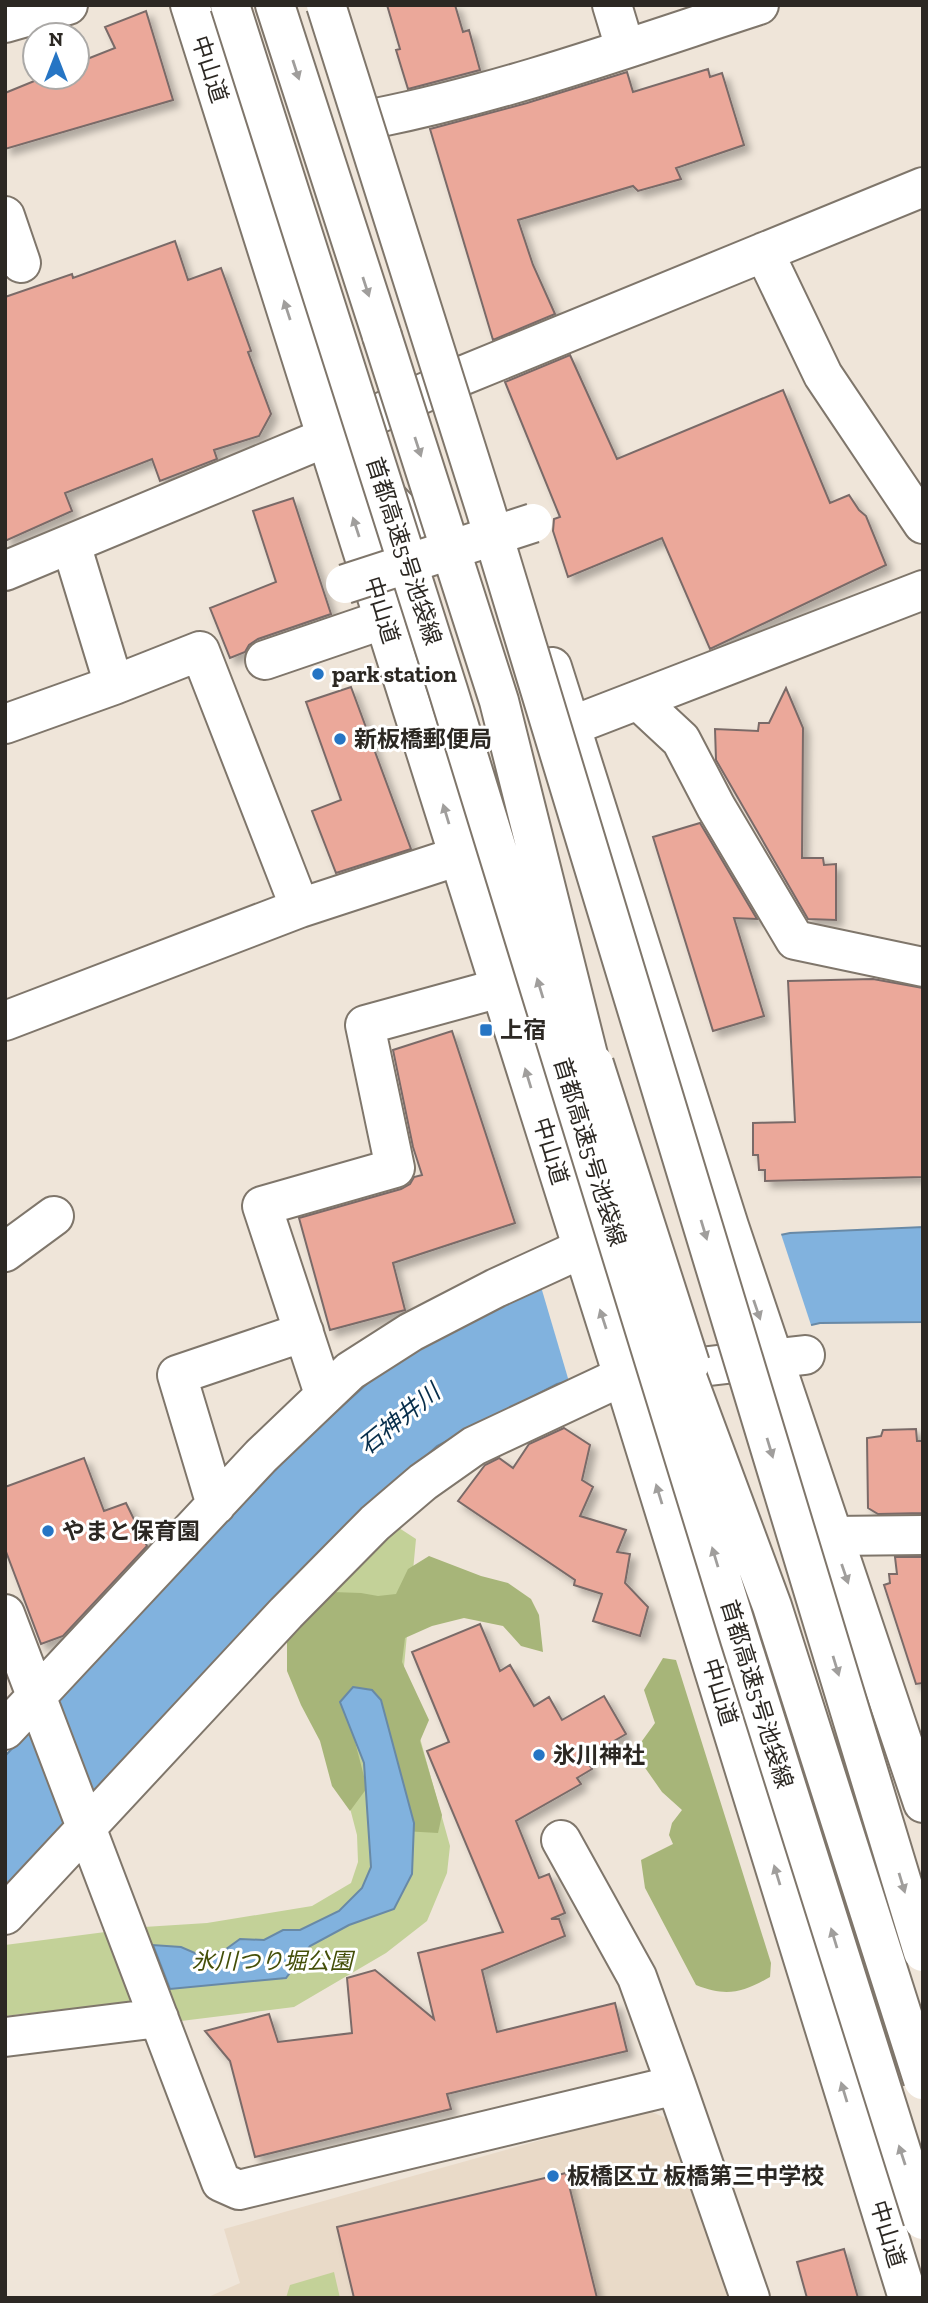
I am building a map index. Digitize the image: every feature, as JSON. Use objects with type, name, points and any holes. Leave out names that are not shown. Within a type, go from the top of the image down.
[{"type":"main road","points":[[5,23],[68,5]]},
{"type":"main road","name":"中山道","points":[[190,5],[623,1377],[908,2298]]},
{"type":"main road","name":"首都高速5号池袋線","points":[[230,5],[448,690],[736,1626],[923,2220]]},
{"type":"main road","points":[[275,5],[499,701],[571,992],[649,1275],[772,1606],[923,2080]]},
{"type":"main road","points":[[326,5],[489,522],[923,1952]]},
{"type":"main road","points":[[338,5],[729,1226],[783,1354],[832,1536],[912,1732],[923,1803]]},
{"type":"main road","points":[[612,5],[625,48]]},
{"type":"main road","points":[[376,118],[512,83],[760,5]]},
{"type":"main road","points":[[5,571],[327,437],[459,377],[923,187]]},
{"type":"main road","points":[[5,216],[21,263]]},
{"type":"main road","points":[[764,253],[822,375],[923,524]]},
{"type":"main road","points":[[327,437],[424,536],[923,2096]]},
{"type":"main road","points":[[345,584],[533,523]]},
{"type":"main road","points":[[71,544],[114,685]]},
{"type":"main road","points":[[571,726],[923,590]]},
{"type":"main road","points":[[265,660],[385,620]]},
{"type":"main road","points":[[5,724],[114,685],[200,650],[300,908]]},
{"type":"main road","points":[[638,700],[681,740],[716,807],[794,940],[923,967]]},
{"type":"main road","points":[[5,1021],[300,908],[459,856]]},
{"type":"main road","points":[[324,1394],[262,1206],[395,1168],[365,1025],[500,988]]},
{"type":"main road","points":[[5,1252],[54,1216]]},
{"type":"main road","points":[[5,1730],[40,1703],[261,1456],[350,1371],[411,1332],[496,1288],[583,1255]]},
{"type":"main road","points":[[216,1505],[177,1375],[304,1332]]},
{"type":"main road","points":[[5,1915],[85,1821],[375,1523],[423,1482],[474,1446],[623,1377],[783,1354]]},
{"type":"main road","points":[[832,1536],[923,1535]]},
{"type":"main road","points":[[5,1614],[220,2182],[239,2190],[677,2085]]},
{"type":"main road","points":[[561,1840],[637,1978],[750,2298]]},
{"type":"main road","points":[[5,2037],[157,2012]]},
{"type":"shaded area","name":"板橋区立 板橋第三中学校","points":[[648,2110],[674,2122],[733,2298],[206,2298],[240,2283],[224,2229]]},
{"type":"green space","name":"氷川つり堀公園","points":[[396,1526],[416,1539],[403,1677],[450,1846],[447,1873],[427,1921],[386,1953],[294,2007],[181,2021],[171,1997],[5,2016],[5,1945],[144,1927],[207,1923],[312,1906],[351,1883],[358,1862],[357,1835],[340,1770],[322,1640],[338,1583]]},
{"type":"green space","points":[[429,1556],[481,1576],[508,1583],[531,1599],[539,1615],[543,1652],[521,1646],[503,1626],[464,1618],[432,1626],[405,1638],[402,1662],[429,1720],[420,1741],[442,1815],[438,1833],[403,1831],[352,1730],[367,1788],[350,1811],[332,1786],[320,1741],[287,1671],[287,1642],[303,1614],[332,1592],[378,1596],[396,1594],[408,1569]]},
{"type":"green space","points":[[663,1658],[676,1660],[771,1963],[770,1977],[734,1992],[716,1991],[696,1985],[645,1888],[641,1860],[673,1844],[669,1835],[672,1823],[682,1810],[662,1792],[634,1752],[655,1723],[644,1690]]},
{"type":"green space","points":[[334,2272],[340,2298],[286,2298],[290,2285]]},
{"type":"water","name":"石神井川","points":[[923,1227],[923,1322],[820,1323],[557,1384],[437,1446],[290,1582],[5,1892],[5,1756],[298,1446],[390,1363],[523,1287],[790,1233]]},
{"type":"water","points":[[353,1687],[372,1690],[381,1700],[414,1823],[412,1874],[394,1909],[349,1925],[310,1946],[286,1978],[170,1989],[153,1945],[181,1947],[197,1954],[222,1952],[240,1939],[264,1940],[283,1930],[300,1930],[339,1911],[362,1888],[371,1867],[364,1763],[340,1702]]},
{"type":"pier","points":[[780,1231],[812,1328],[570,1385],[539,1280]]},
{"type":"building","points":[[387,5],[455,5],[463,32],[469,30],[480,70],[408,89],[396,50],[400,49]]},
{"type":"building","points":[[146,11],[173,100],[5,149],[5,93],[21,86],[21,91],[91,91],[91,57],[115,48],[105,27]]},
{"type":"building","points":[[708,69],[710,77],[722,73],[744,145],[676,168],[681,179],[638,191],[633,186],[518,220],[533,265],[555,314],[493,340],[430,129],[627,72],[633,92]]},
{"type":"building","points":[[175,241],[188,280],[221,268],[271,414],[259,436],[214,450],[217,459],[160,481],[152,459],[65,493],[72,511],[5,541],[5,297],[72,274],[73,278]]},
{"type":"building","points":[[570,355],[617,459],[783,390],[830,503],[849,495],[866,516],[886,565],[710,649],[662,538],[568,577],[553,531],[554,519],[560,517],[505,382]]},
{"type":"building","points":[[293,498],[331,614],[258,639],[249,645],[245,652],[230,658],[210,608],[276,582],[253,511]]},
{"type":"building","points":[[351,687],[411,849],[336,873],[312,811],[341,800],[306,702]]},
{"type":"building","points":[[786,688],[803,728],[802,858],[823,858],[824,865],[836,864],[836,920],[808,919],[716,760],[715,729],[758,731],[759,723],[769,723]]},
{"type":"building","points":[[700,823],[757,919],[734,918],[764,1016],[713,1031],[653,837]]},
{"type":"building","points":[[873,979],[923,988],[923,1177],[765,1181],[765,1170],[759,1170],[758,1155],[753,1155],[753,1123],[795,1122],[788,981]]},
{"type":"building","points":[[452,1031],[515,1223],[393,1263],[405,1310],[330,1330],[299,1218],[401,1189],[410,1184],[414,1177],[422,1175],[413,1147],[393,1050]]},
{"type":"building","points":[[564,1428],[590,1445],[582,1480],[593,1487],[580,1516],[626,1530],[617,1552],[630,1554],[625,1583],[648,1607],[640,1636],[593,1621],[602,1594],[574,1585],[575,1580],[458,1501],[485,1465],[499,1458],[513,1468],[529,1444]]},
{"type":"building","points":[[916,1429],[917,1441],[923,1441],[923,1513],[878,1514],[868,1508],[867,1438],[881,1436],[883,1430]]},
{"type":"building","points":[[84,1458],[104,1511],[126,1503],[147,1546],[63,1636],[41,1644],[5,1549],[5,1487]]},
{"type":"building","points":[[895,1557],[923,1557],[923,1683],[916,1684],[884,1585],[890,1583],[889,1574],[897,1574]]},
{"type":"building","points":[[480,1624],[500,1671],[510,1665],[534,1706],[549,1697],[562,1720],[604,1696],[626,1734],[585,1758],[592,1769],[577,1778],[581,1784],[516,1821],[539,1878],[549,1874],[565,1913],[551,1919],[559,1919],[565,1936],[482,1970],[497,2032],[615,2003],[627,2051],[447,2094],[451,2109],[255,2157],[230,2061],[205,2031],[269,2014],[278,2042],[352,2033],[347,1978],[375,1970],[434,2019],[418,1953],[503,1932],[427,1751],[449,1742],[412,1652]]},
{"type":"building","points":[[566,2173],[597,2298],[354,2298],[337,2227]]},
{"type":"building","points":[[844,2249],[858,2298],[807,2298],[797,2262]]},
{"type":"place","name":"park station","points":[[318,674]]},
{"type":"place","name":"新板橋郵便局","points":[[340,739]]},
{"type":"place","name":"上宿","points":[[486,1030]]},
{"type":"place","name":"やまと保育園","points":[[48,1531]]},
{"type":"place","name":"氷川神社","points":[[539,1755]]},
{"type":"place","name":"板橋区立 板橋第三中学校","points":[[553,2176]]}]
